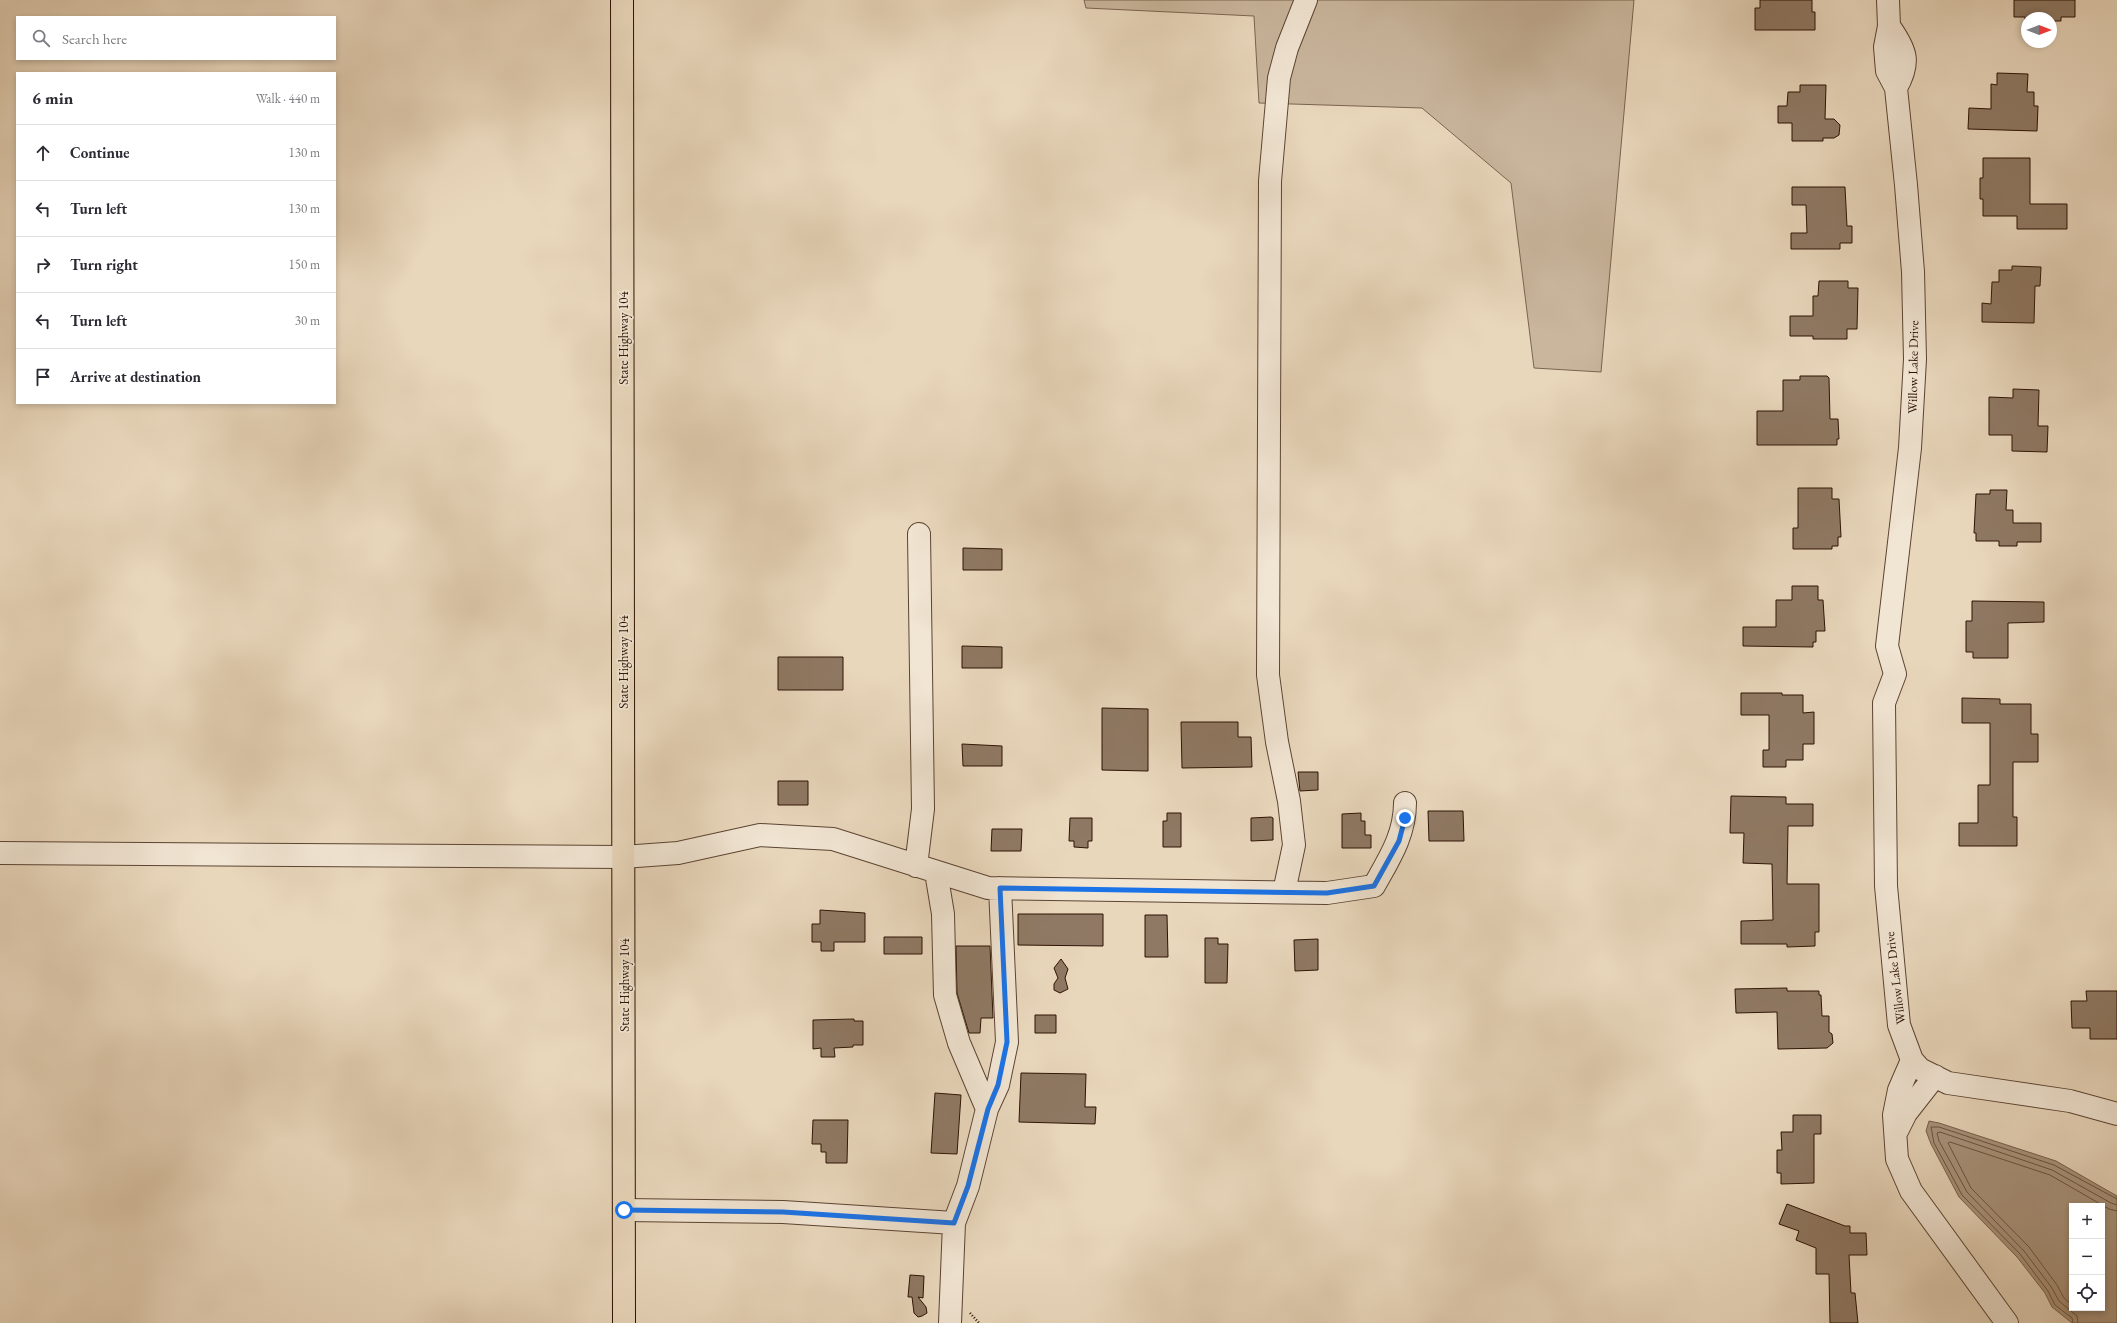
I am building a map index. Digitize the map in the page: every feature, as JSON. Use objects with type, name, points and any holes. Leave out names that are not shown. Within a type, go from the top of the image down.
[{"type":"main road","name":"State Highway 104","points":[[622,0],[624,1323]]},
{"type":"street","points":[[1284,892],[1294,845],[1289,802],[1277,742],[1268,675],[1270,181],[1279,78],[1287,48],[1306,0]]},
{"type":"street","name":"Willow Lake Drive","points":[[1888,0],[1889,26],[1900,42],[1906,60],[1904,74],[1896,88],[1913,272],[1915,359],[1910,448],[1888,646],[1895,674],[1884,704],[1886,886],[1899,1025],[1912,1060]]},
{"type":"street","points":[[919,534],[922,809],[926,869],[943,914],[945,995],[959,1043],[988,1109]]},
{"type":"street","points":[[0,853],[624,857],[678,853],[760,835],[833,839],[988,888],[1327,893],[1374,886],[1399,841],[1405,818],[1405,803]]},
{"type":"street","points":[[950,1323],[954,1223],[968,1186],[988,1109],[998,1085],[1007,1042],[1000,888]]},
{"type":"street","points":[[2008,1323],[1911,1191],[1897,1159],[1894,1115],[1898,1090],[1912,1060],[1920,1069],[1948,1083],[2070,1101],[2117,1114]]},
{"type":"street","points":[[1895,1135],[1906,1113],[1935,1076]]},
{"type":"street","points":[[624,1210],[783,1212],[954,1223]]},
{"type":"shaded area","points":[[1084,0],[1634,0],[1601,372],[1534,368],[1511,183],[1422,108],[1259,103],[1254,16],[1086,8]]},
{"type":"water","points":[[1929,1121],[2056,1161],[2117,1196],[2117,1323],[2072,1323],[2052,1307],[2045,1293],[2017,1257],[1959,1197],[1931,1144],[1926,1131]]},
{"type":"building","points":[[1760,0],[1812,0],[1812,12],[1815,12],[1815,30],[1755,30],[1755,8],[1760,8]]},
{"type":"building","points":[[2014,0],[2075,0],[2075,17],[2061,17],[2061,21],[2057,21],[2057,12],[2021,12],[2021,17],[2014,17]]},
{"type":"building","points":[[1997,73],[2028,74],[2027,92],[2034,92],[2034,106],[2038,106],[2037,131],[1968,129],[1969,108],[1991,109],[1991,84],[1997,85]]},
{"type":"building","points":[[1800,85],[1826,85],[1825,119],[1834,119],[1840,125],[1839,135],[1834,138],[1823,138],[1823,141],[1792,141],[1792,123],[1778,123],[1778,106],[1787,106],[1788,92],[1800,92]]},
{"type":"building","points":[[1983,158],[2030,158],[2030,204],[2067,204],[2067,229],[2017,229],[2017,216],[1983,216],[1983,199],[1980,199],[1980,178],[1983,178]]},
{"type":"building","points":[[1792,187],[1845,187],[1847,226],[1852,226],[1852,243],[1840,243],[1840,249],[1791,249],[1791,233],[1807,233],[1806,205],[1792,205]]},
{"type":"building","points":[[2012,266],[2041,267],[2040,286],[2035,286],[2034,323],[1982,322],[1982,303],[1991,304],[1992,282],[1999,282],[1999,270],[2012,270]]},
{"type":"building","points":[[1819,281],[1848,281],[1848,288],[1858,288],[1857,329],[1847,329],[1847,339],[1813,339],[1813,336],[1790,336],[1790,316],[1813,316],[1813,296],[1818,296]]},
{"type":"building","points":[[1800,376],[1827,376],[1829,378],[1830,419],[1838,419],[1839,439],[1837,439],[1837,445],[1757,445],[1757,411],[1783,411],[1783,380],[1800,380]]},
{"type":"building","points":[[2013,389],[2039,390],[2038,426],[2048,426],[2047,452],[2012,451],[2012,435],[1989,435],[1989,397],[2013,398]]},
{"type":"building","points":[[1798,488],[1832,488],[1832,499],[1839,499],[1841,537],[1838,537],[1838,546],[1832,546],[1832,549],[1793,549],[1793,528],[1798,528]]},
{"type":"building","points":[[1990,490],[2007,490],[2006,510],[2013,510],[2013,523],[2041,523],[2041,542],[2017,542],[2017,546],[1999,546],[1999,541],[1976,541],[1976,533],[1974,533],[1976,494],[1990,494]]},
{"type":"building","points":[[963,548],[1002,549],[1002,570],[963,570]]},
{"type":"building","points":[[1792,586],[1818,586],[1818,600],[1823,600],[1825,631],[1816,631],[1816,642],[1813,642],[1813,647],[1743,646],[1743,627],[1776,627],[1776,600],[1792,600]]},
{"type":"building","points":[[1972,601],[2044,602],[2044,622],[2008,623],[2008,658],[1973,658],[1973,652],[1966,652],[1966,621],[1972,621]]},
{"type":"building","points":[[962,646],[1002,647],[1002,668],[962,668]]},
{"type":"building","points":[[778,657],[843,657],[843,690],[778,690]]},
{"type":"building","points":[[1741,693],[1782,693],[1782,695],[1803,695],[1803,713],[1814,712],[1814,744],[1803,744],[1803,760],[1786,760],[1786,767],[1763,767],[1763,750],[1769,750],[1769,715],[1741,715]]},
{"type":"building","points":[[1962,698],[2000,699],[2000,704],[2031,704],[2031,734],[2038,734],[2038,762],[2013,762],[2013,817],[2017,817],[2017,846],[1959,846],[1959,823],[1978,823],[1978,785],[1990,785],[1990,723],[1962,723]]},
{"type":"building","points":[[1102,708],[1148,709],[1148,771],[1102,770]]},
{"type":"building","points":[[1181,722],[1238,722],[1238,737],[1251,737],[1252,767],[1182,768]]},
{"type":"building","points":[[962,744],[1002,746],[1002,766],[963,766]]},
{"type":"building","points":[[1298,772],[1318,772],[1318,790],[1300,791]]},
{"type":"building","points":[[778,781],[808,781],[808,805],[778,805]]},
{"type":"building","points":[[1731,796],[1786,797],[1786,804],[1813,804],[1813,826],[1788,826],[1787,884],[1819,884],[1819,932],[1815,932],[1815,946],[1787,947],[1787,944],[1741,944],[1741,921],[1773,920],[1772,864],[1743,863],[1744,833],[1730,833]]},
{"type":"building","points":[[1428,811],[1463,811],[1464,841],[1429,841]]},
{"type":"building","points":[[1167,813],[1181,813],[1181,847],[1163,847],[1163,821],[1167,821]]},
{"type":"building","points":[[1361,813],[1361,821],[1365,821],[1365,835],[1371,835],[1371,848],[1342,848],[1342,814]]},
{"type":"building","points":[[1070,818],[1092,818],[1092,841],[1088,841],[1088,848],[1074,847],[1074,841],[1069,841]]},
{"type":"building","points":[[1251,818],[1273,818],[1273,840],[1251,841]]},
{"type":"building","points":[[992,829],[1022,829],[1021,851],[991,851]]},
{"type":"building","points":[[820,910],[865,913],[865,942],[834,942],[834,951],[821,951],[821,942],[812,942],[812,924],[820,924]]},
{"type":"building","points":[[1018,914],[1103,914],[1103,946],[1018,945]]},
{"type":"building","points":[[1145,915],[1167,915],[1168,957],[1145,957]]},
{"type":"building","points":[[884,937],[922,937],[922,954],[884,954]]},
{"type":"building","points":[[1205,938],[1218,938],[1218,944],[1228,944],[1227,983],[1205,983]]},
{"type":"building","points":[[1318,939],[1318,970],[1295,971],[1294,940]]},
{"type":"building","points":[[956,946],[990,946],[993,1018],[981,1018],[980,1033],[969,1033],[957,993]]},
{"type":"building","points":[[1061,959],[1068,969],[1065,978],[1068,989],[1060,993],[1054,990],[1054,984],[1058,978],[1054,968]]},
{"type":"building","points":[[1787,988],[1787,991],[1819,991],[1819,995],[1821,995],[1822,1016],[1829,1016],[1829,1032],[1832,1034],[1833,1043],[1827,1048],[1778,1049],[1777,1012],[1736,1013],[1735,989]]},
{"type":"building","points":[[2086,991],[2117,991],[2117,1039],[2090,1039],[2090,1028],[2072,1028],[2071,1001],[2087,1001]]},
{"type":"building","points":[[1035,1015],[1056,1015],[1056,1033],[1035,1033]]},
{"type":"building","points":[[854,1019],[854,1021],[863,1021],[863,1045],[834,1048],[835,1057],[821,1057],[821,1048],[813,1049],[813,1020]]},
{"type":"building","points":[[1021,1073],[1086,1074],[1085,1107],[1096,1107],[1095,1124],[1019,1122]]},
{"type":"building","points":[[935,1093],[961,1095],[957,1154],[931,1153]]},
{"type":"building","points":[[1793,1115],[1821,1115],[1821,1134],[1814,1134],[1814,1183],[1781,1184],[1781,1173],[1777,1173],[1777,1150],[1782,1150],[1781,1132],[1793,1132]]},
{"type":"building","points":[[813,1120],[848,1120],[847,1163],[826,1163],[826,1152],[821,1152],[821,1144],[812,1144]]},
{"type":"building","points":[[1787,1204],[1845,1226],[1850,1226],[1850,1233],[1866,1233],[1867,1255],[1849,1255],[1851,1293],[1855,1293],[1858,1323],[1830,1323],[1829,1274],[1816,1274],[1816,1248],[1796,1240],[1799,1231],[1779,1224]]},
{"type":"building","points":[[910,1275],[924,1276],[923,1298],[918,1297],[926,1307],[927,1313],[918,1317],[914,1313],[912,1297],[908,1297]]},
{"type":"route","points":[[624,1210],[783,1212],[954,1223],[968,1186],[988,1109],[998,1085],[1007,1042],[1000,888],[1327,893],[1374,886],[1399,841],[1405,818]]}]
